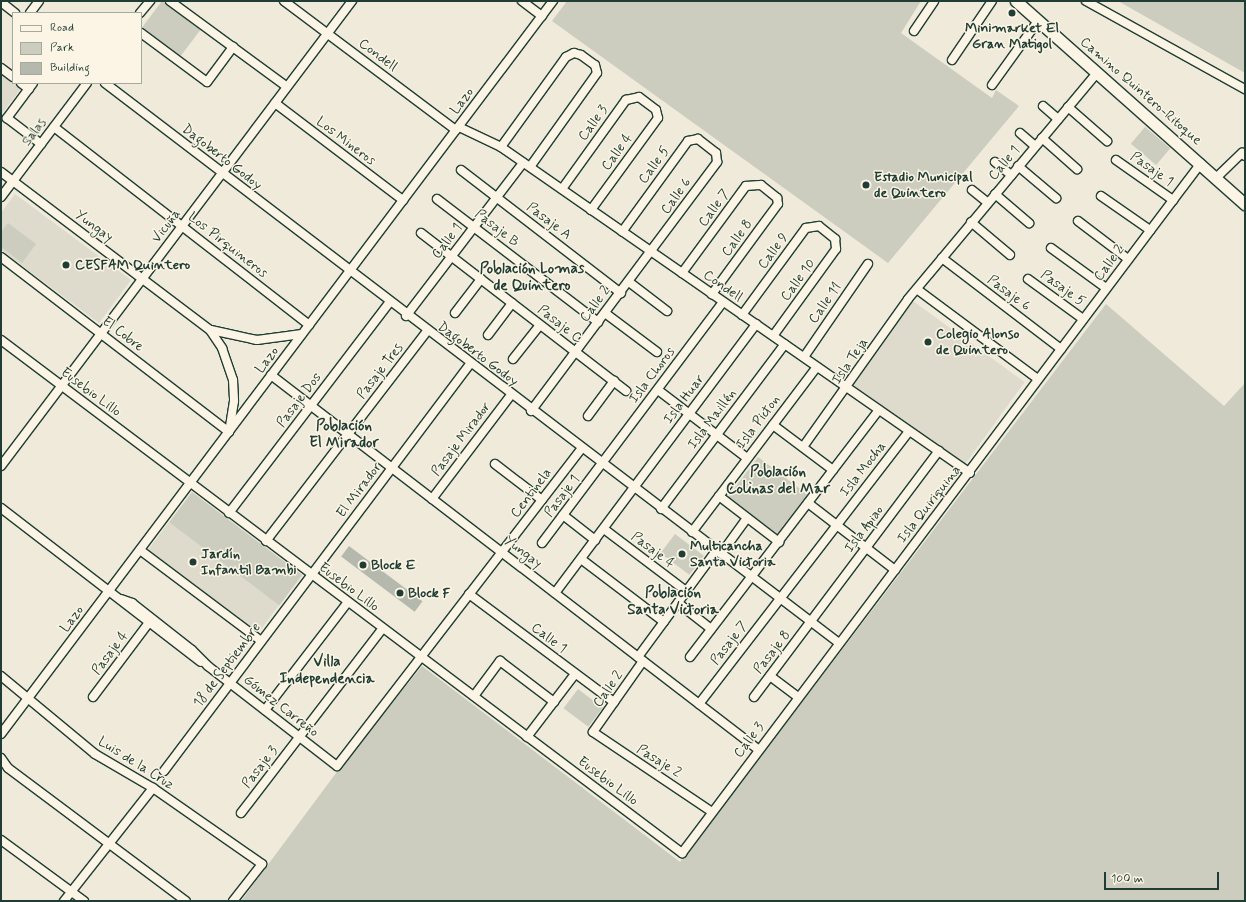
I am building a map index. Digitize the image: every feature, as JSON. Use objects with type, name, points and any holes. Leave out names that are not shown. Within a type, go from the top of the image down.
[{"type":"main road","name":"Camino Quintero-Ritoque","points":[[1016,1],[1217,177],[1245,204]]},
{"type":"street","points":[[31,12],[39,1]]},
{"type":"street","points":[[141,12],[150,1]]},
{"type":"street","points":[[170,1],[287,87]]},
{"type":"street","name":"Condell","points":[[284,1],[457,128],[501,147],[970,473]]},
{"type":"street","name":"Vicuña","points":[[1,466],[352,1]]},
{"type":"street","points":[[522,1],[542,16]]},
{"type":"street","name":"Lazo","points":[[1,734],[553,1]]},
{"type":"street","points":[[914,31],[934,1]]},
{"type":"street","points":[[952,60],[992,1]]},
{"type":"street","points":[[1086,1],[1245,89]]},
{"type":"street","points":[[1,2],[14,12]]},
{"type":"street","points":[[992,85],[1038,21]]},
{"type":"street","points":[[142,34],[207,82],[233,47]]},
{"type":"street","points":[[501,147],[566,57],[574,53],[581,55],[597,67],[598,73],[526,165]]},
{"type":"street","points":[[1,68],[12,76]]},
{"type":"street","name":"Calle 1","points":[[918,290],[971,222],[1097,73]]},
{"type":"street","name":"Salas","points":[[1,197],[86,84]]},
{"type":"street","name":"Dagoberto Godoy","points":[[106,84],[406,316],[838,643]]},
{"type":"street","points":[[31,86],[7,118],[41,144]]},
{"type":"street","name":"Calle 3","points":[[562,189],[628,98],[637,96],[654,108]]},
{"type":"street","name":"Los Mineros","points":[[274,103],[403,200]]},
{"type":"street","points":[[1043,106],[1058,119]]},
{"type":"street","name":"Calle 4","points":[[591,210],[657,120],[654,108]]},
{"type":"street","points":[[1068,108],[1107,141]]},
{"type":"street","name":"Los Pirquineros","points":[[54,127],[310,325]]},
{"type":"street","points":[[1020,133],[1035,146]]},
{"type":"street","points":[[1042,138],[1078,169]]},
{"type":"street","name":"Calle 5","points":[[622,232],[688,141],[698,139],[716,153]]},
{"type":"street","name":"Calle 6","points":[[651,252],[717,162],[716,153]]},
{"type":"street","points":[[1217,177],[1242,153],[1245,156]]},
{"type":"street","name":"Pasaje 1","points":[[1116,160],[1173,200]]},
{"type":"street","points":[[995,162],[1011,175]]},
{"type":"street","name":"Calle 2","points":[[1038,378],[1201,163]]},
{"type":"street","name":"Calle 1","points":[[406,316],[496,198],[526,165]]},
{"type":"street","points":[[1018,166],[1056,198]]},
{"type":"street","name":"Pasaje A","points":[[461,170],[621,293]]},
{"type":"street","name":"Yungay","points":[[1,172],[210,330],[222,348],[233,380],[234,411],[229,432]]},
{"type":"street","name":"Calle 7","points":[[682,273],[746,186],[758,184],[775,197]]},
{"type":"street","points":[[972,190],[988,202]]},
{"type":"street","points":[[995,194],[1029,223]]},
{"type":"street","points":[[1101,196],[1150,230]]},
{"type":"street","name":"Calle 8","points":[[712,294],[778,204],[775,197]]},
{"type":"street","name":"Pasaje B","points":[[437,198],[598,322]]},
{"type":"street","points":[[1078,221],[1128,259]]},
{"type":"street","points":[[971,222],[1010,255]]},
{"type":"street","name":"Calle 9","points":[[742,315],[808,227],[816,225],[833,238]]},
{"type":"street","name":"Pasaje C","points":[[422,233],[626,391]]},
{"type":"street","name":"Calle 10","points":[[772,336],[836,249],[833,238]]},
{"type":"street","points":[[1050,248],[1106,288]]},
{"type":"street","name":"Calle 2","points":[[531,411],[651,252]]},
{"type":"street","name":"El Cobre","points":[[1,257],[229,432]]},
{"type":"street","name":"Pasaje 6","points":[[942,258],[1061,349]]},
{"type":"street","name":"Calle 11","points":[[804,357],[868,264]]},
{"type":"street","points":[[455,314],[481,279]]},
{"type":"street","name":"Pasaje 5","points":[[1028,279],[1083,319]]},
{"type":"street","points":[[629,282],[667,311]]},
{"type":"street","points":[[918,290],[1038,378]]},
{"type":"street","name":"Isla Teja","points":[[803,447],[848,388],[908,299],[918,290]]},
{"type":"street","name":"Isla Choros","points":[[602,464],[723,302]]},
{"type":"street","name":"Pasaje Dos","points":[[229,513],[389,303]]},
{"type":"street","points":[[488,334],[512,303]]},
{"type":"street","points":[[606,313],[657,352]]},
{"type":"street","name":"Isla Huar","points":[[634,489],[756,324]]},
{"type":"street","points":[[513,359],[540,325]]},
{"type":"street","name":"Yungay","points":[[210,330],[257,340],[302,334]]},
{"type":"street","name":"Pasaje Tres","points":[[266,540],[427,331]]},
{"type":"street","name":"Eusebio Lillo","points":[[1,340],[682,853]]},
{"type":"street","name":"Isla Maillén","points":[[661,509],[785,344]]},
{"type":"street","name":"El Mirador","points":[[311,574],[470,364]]},
{"type":"street","name":"Isla Picton","points":[[692,532],[817,367]]},
{"type":"street","name":"Yungay","points":[[272,375],[759,750]]},
{"type":"street","name":"Isla Quiriquina","points":[[838,643],[970,473],[1038,378]]},
{"type":"street","points":[[588,416],[614,382]]},
{"type":"street","points":[[658,390],[748,458]]},
{"type":"street","name":"Pasaje Mirador","points":[[432,499],[511,395]]},
{"type":"street","points":[[690,658],[879,410]]},
{"type":"street","points":[[773,425],[833,470]]},
{"type":"street","name":"Isla Mocha","points":[[780,599],[909,431]]},
{"type":"street","name":"Centinela","points":[[337,766],[581,449]]},
{"type":"street","name":"Isla Apiao","points":[[811,623],[939,451]]},
{"type":"street","points":[[495,464],[542,500]]},
{"type":"street","name":"Pasaje 1","points":[[542,543],[602,464]]},
{"type":"street","points":[[555,593],[634,489]]},
{"type":"street","points":[[718,496],[778,542]]},
{"type":"street","points":[[808,503],[895,570]]},
{"type":"street","name":"Gómez Carreño","points":[[1,508],[110,590],[147,624],[208,666]]},
{"type":"street","points":[[563,515],[595,540]]},
{"type":"street","name":"Calle 2","points":[[593,732],[614,702],[664,622],[686,591],[747,518]]},
{"type":"street","name":"Pasaje 4","points":[[604,529],[686,591]]},
{"type":"street","points":[[140,550],[261,641]]},
{"type":"street","points":[[581,559],[664,622]]},
{"type":"street","name":"18 de Septiembre","points":[[164,771],[311,574]]},
{"type":"street","name":"Calle 1","points":[[470,594],[614,702]]},
{"type":"street","name":"Gómez Carreño","points":[[121,599],[138,608],[208,666],[337,766]]},
{"type":"street","name":"Pasaje 7","points":[[699,704],[780,599]]},
{"type":"street","points":[[264,710],[348,602]]},
{"type":"street","points":[[678,603],[711,629]]},
{"type":"street","name":"Pasaje 8","points":[[754,697],[811,623]]},
{"type":"street","name":"Pasaje 4","points":[[93,697],[147,624]]},
{"type":"street","name":"Pasaje 3","points":[[241,813],[383,628]]},
{"type":"street","name":"Calle 3","points":[[682,853],[838,643]]},
{"type":"street","points":[[474,696],[500,661],[554,702]]},
{"type":"street","points":[[527,737],[575,674]]},
{"type":"street","name":"Luis de la Cruz","points":[[1,676],[28,700],[95,754],[125,775],[153,788],[262,864],[234,901]]},
{"type":"street","points":[[770,676],[798,697]]},
{"type":"street","name":"Pasaje 2","points":[[593,732],[712,812]]},
{"type":"street","points":[[1,758],[8,768],[186,901]]},
{"type":"street","points":[[64,901],[153,788]]},
{"type":"street","points":[[1,840],[84,901]]},
{"type":"shaded area","points":[[1,71],[12,79],[12,84],[18,84],[22,87],[1,115]]},
{"type":"shaded area","name":"CESFAM Quintero","points":[[15,194],[131,280],[99,323],[1,250],[1,213]]},
{"type":"shaded area","name":"Colegio Alonso de Quintero","points":[[913,301],[1025,382],[964,465],[852,384]]},
{"type":"shaded area","name":"Jardín Infantil Bambi","points":[[169,522],[279,605],[258,633],[148,550]]},
{"type":"green space","points":[[162,1],[200,30],[179,58],[142,30],[142,28]]},
{"type":"green space","name":"Estadio Municipal de Quintero","points":[[567,1],[921,1],[901,33],[992,98],[996,90],[1019,106],[888,263],[552,21]]},
{"type":"green space","points":[[1118,1],[1245,1],[1245,73]]},
{"type":"green space","points":[[1145,127],[1170,148],[1156,165],[1131,144]]},
{"type":"green space","points":[[8,223],[36,244],[22,263],[1,247],[1,232]]},
{"type":"green space","points":[[1106,304],[1224,406],[1245,383],[1245,901],[241,901],[339,769],[422,666],[680,862]]},
{"type":"green space","points":[[758,457],[808,495],[778,535],[728,497]]},
{"type":"green space","points":[[192,492],[302,575],[279,605],[169,522]]},
{"type":"green space","name":"Multicancha Santa Victoria","points":[[675,534],[704,556],[689,575],[661,553]]},
{"type":"green space","points":[[578,689],[603,708],[588,727],[564,708]]},
{"type":"building","points":[[349,546],[422,601],[415,612],[341,556]]},
{"type":"place","name":"Minimarket El Gran Matigol","points":[[1012,13]]},
{"type":"place","name":"Estadio Municipal de Quintero","points":[[866,185]]},
{"type":"place","name":"CESFAM Quintero","points":[[66,265]]},
{"type":"place","name":"Colegio Alonso de Quintero","points":[[928,342]]},
{"type":"place","name":"Multicancha Santa Victoria","points":[[682,554]]},
{"type":"place","name":"Jardín Infantil Bambi","points":[[193,562]]},
{"type":"place","name":"Block E","points":[[363,565]]},
{"type":"place","name":"Block F","points":[[400,593]]},
{"type":"district","name":"Población Lomas de Quintero","points":[[532,278]]},
{"type":"district","name":"Población El Mirador","points":[[344,434]]},
{"type":"district","name":"Población Colinas del Mar","points":[[778,480]]},
{"type":"district","name":"Población Santa Victoria","points":[[673,602]]},
{"type":"district","name":"Villa Independencia","points":[[327,670]]}]
